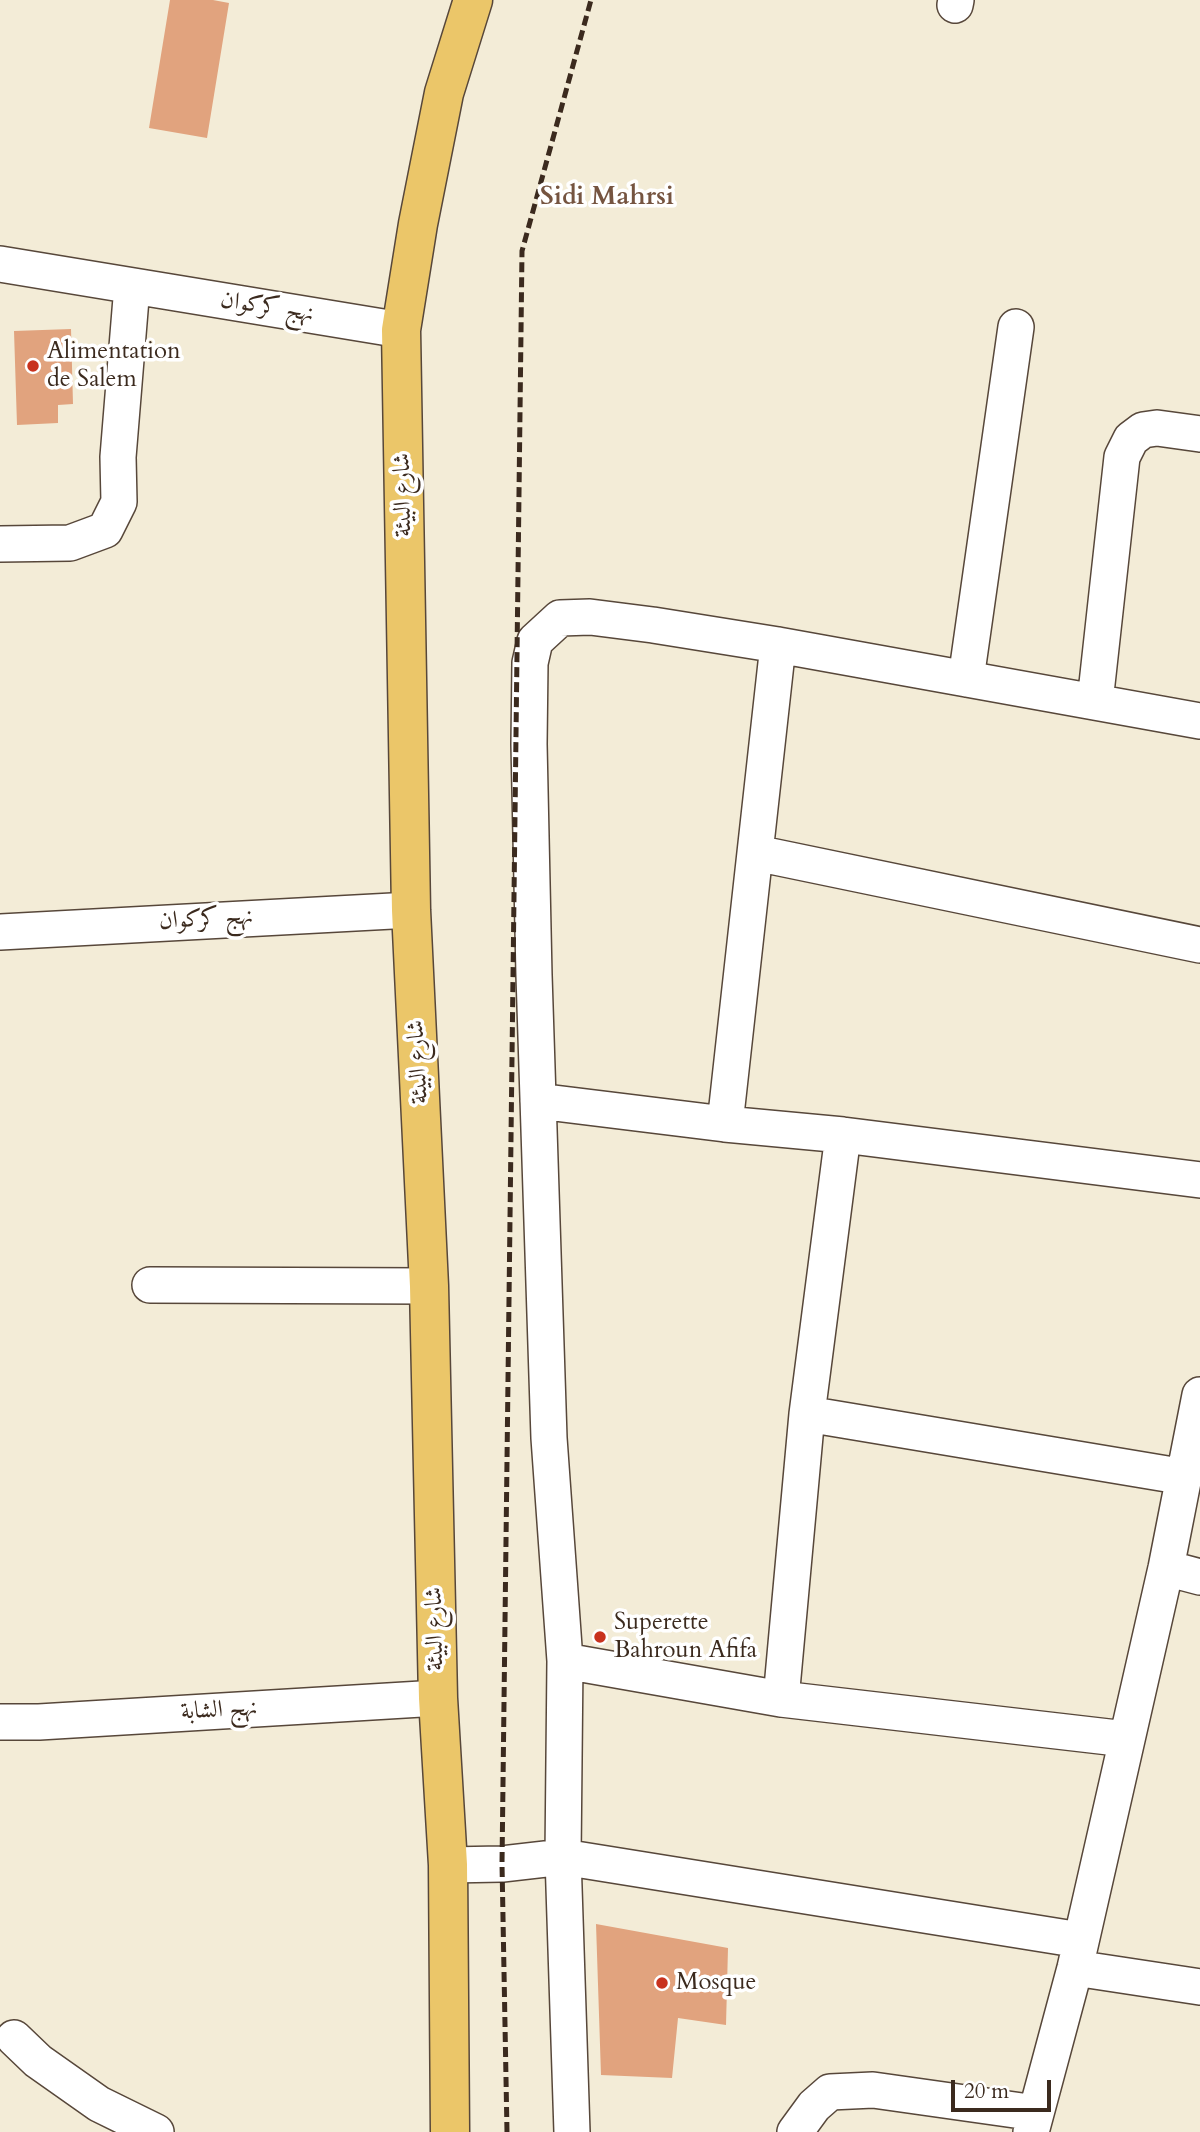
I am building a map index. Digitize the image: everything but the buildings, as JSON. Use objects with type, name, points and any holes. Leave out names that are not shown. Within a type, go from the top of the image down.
[{"type":"main road","name":"شارع البيئة","points":[[450,2132],[448,1865],[438,1698],[429,1286],[411,910],[401,330],[418,224],[444,93],[473,0]]},
{"type":"street","name":"نهج كركوان","points":[[0,264],[401,330]]},
{"type":"street","points":[[0,544],[70,542],[105,530],[119,502],[118,457],[132,286]]},
{"type":"street","points":[[966,679],[1016,327]]},
{"type":"street","points":[[1095,702],[1122,457],[1131,439],[1143,430],[1157,428],[1200,434]]},
{"type":"street","points":[[572,2132],[563,1857],[565,1661],[549,1438],[529,744],[530,663],[535,641],[560,618],[590,617],[778,645],[1200,721]]},
{"type":"street","points":[[725,1124],[778,645]]},
{"type":"street","points":[[756,853],[1200,945]]},
{"type":"street","name":"نهج كركوان","points":[[0,932],[411,910]]},
{"type":"street","points":[[538,1101],[725,1124],[843,1135],[1200,1180]]},
{"type":"street","points":[[781,1699],[807,1414],[843,1135]]},
{"type":"street","points":[[150,1285],[429,1286]]},
{"type":"street","points":[[795,2132],[814,2106],[830,2092],[873,2090],[1033,2122],[1077,1954],[1166,1568],[1200,1395]]},
{"type":"street","points":[[807,1414],[1185,1477]]},
{"type":"street","points":[[1166,1568],[1200,1577]]},
{"type":"street","points":[[565,1661],[781,1699],[1126,1739]]},
{"type":"street","name":"نهج الشابة","points":[[0,1721],[39,1722],[438,1698]]},
{"type":"street","points":[[448,1865],[502,1864],[563,1857],[1077,1954],[1200,1987]]},
{"type":"street","points":[[14,2038],[38,2061],[99,2104],[156,2132]]},
{"type":"railway","points":[[507,2132],[502,1864],[522,251],[591,0]]},
{"type":"place","name":"Alimentation de Salem","points":[[33,366]]},
{"type":"place","name":"Superette Bahroun Afifa","points":[[600,1637]]},
{"type":"place","name":"Mosque","points":[[662,1983]]},
{"type":"district","name":"Sidi Mahrsi","points":[[607,198]]}]
